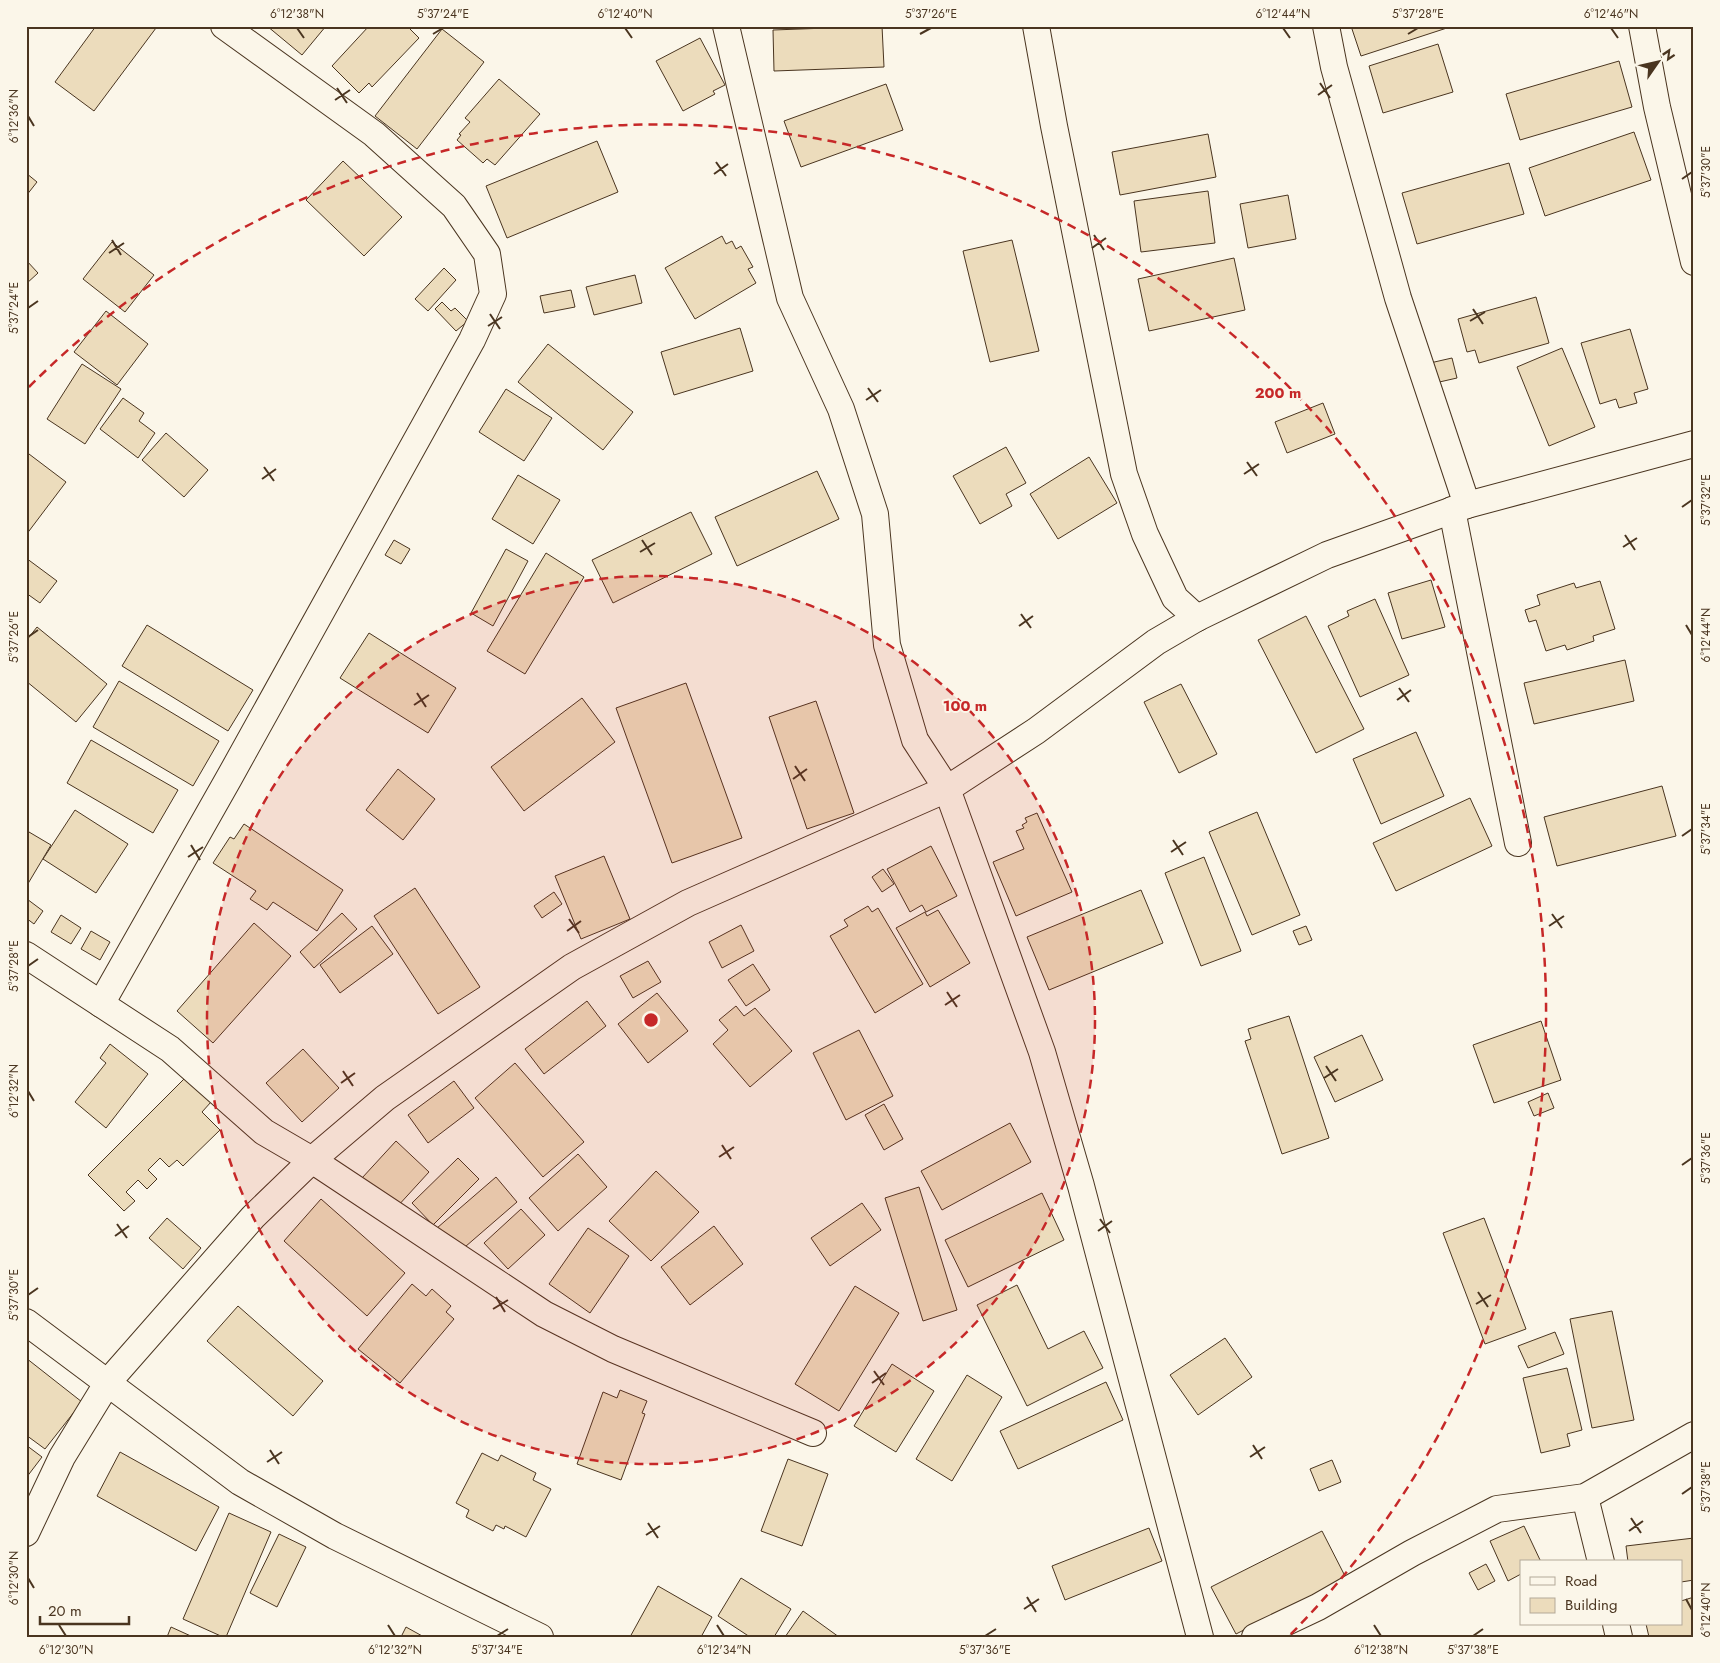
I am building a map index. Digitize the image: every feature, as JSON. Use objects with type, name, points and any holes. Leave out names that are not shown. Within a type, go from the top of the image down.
[{"type":"street","points":[[101,1004],[468,349],[493,294],[486,254],[454,206],[374,134],[224,26]]},
{"type":"street","points":[[726,26],[790,298],[841,409],[874,514],[890,654],[915,740],[947,789],[1042,1052],[1081,1186],[1200,1637]]},
{"type":"street","points":[[1036,26],[1054,126],[1124,474],[1145,534],[1175,598],[1197,618]]},
{"type":"street","points":[[1326,26],[1334,67],[1398,298],[1460,507],[1518,843]]},
{"type":"street","points":[[1642,26],[1657,106],[1694,262]]},
{"type":"street","points":[[26,1533],[62,1457],[108,1382],[253,1217],[312,1160],[385,1098],[572,967],[688,903],[947,789],[1036,731],[1156,642],[1197,618],[1327,556],[1460,507],[1694,444]]},
{"type":"street","points":[[26,955],[170,1049],[264,1132],[312,1160],[544,1314],[622,1353],[813,1433]]},
{"type":"street","points":[[26,1322],[240,1482],[335,1536],[540,1637]]},
{"type":"street","points":[[1256,1637],[1318,1606],[1412,1553],[1497,1509],[1585,1497],[1694,1435]]},
{"type":"street","points":[[1585,1497],[1601,1560]]},
{"type":"building","points":[[96,26],[156,28],[94,111],[55,82]]},
{"type":"building","points":[[267,26],[326,26],[302,55]]},
{"type":"building","points":[[369,26],[407,26],[419,38],[372,87],[369,83],[359,93],[332,66]]},
{"type":"building","points":[[882,26],[884,67],[774,71],[773,30]]},
{"type":"building","points":[[1351,26],[1453,26],[1361,56]]},
{"type":"building","points":[[442,29],[484,62],[417,149],[375,116]]},
{"type":"building","points":[[700,38],[725,85],[713,91],[715,94],[683,111],[656,61]]},
{"type":"building","points":[[1438,44],[1453,92],[1383,113],[1369,66]]},
{"type":"building","points":[[1619,61],[1632,107],[1520,140],[1506,94]]},
{"type":"building","points":[[499,79],[540,114],[495,165],[487,159],[483,163],[457,140],[461,135],[459,134],[470,122],[465,118]]},
{"type":"building","points":[[886,84],[903,130],[801,167],[784,121]]},
{"type":"building","points":[[1634,132],[1651,180],[1545,216],[1529,168]]},
{"type":"building","points":[[1208,134],[1216,177],[1120,195],[1112,152]]},
{"type":"building","points":[[597,141],[618,192],[507,238],[486,186]]},
{"type":"building","points":[[343,161],[402,217],[364,256],[306,200]]},
{"type":"building","points":[[1509,163],[1524,214],[1417,244],[1402,193]]},
{"type":"building","points":[[26,173],[37,182],[26,196]]},
{"type":"building","points":[[1208,191],[1215,243],[1141,252],[1134,201]]},
{"type":"building","points":[[1288,195],[1296,239],[1248,248],[1240,204]]},
{"type":"building","points":[[722,236],[726,244],[732,241],[736,249],[741,246],[753,267],[748,269],[756,283],[695,319],[665,268]]},
{"type":"building","points":[[1012,240],[1039,351],[990,362],[963,251]]},
{"type":"building","points":[[112,242],[154,275],[125,312],[83,279]]},
{"type":"building","points":[[1234,258],[1245,310],[1149,331],[1138,279]]},
{"type":"building","points":[[26,260],[38,273],[26,284]]},
{"type":"building","points":[[444,268],[456,280],[428,311],[415,299]]},
{"type":"building","points":[[635,275],[642,303],[594,315],[586,287]]},
{"type":"building","points":[[571,290],[575,307],[544,313],[540,296]]},
{"type":"building","points":[[1536,297],[1549,343],[1479,363],[1475,350],[1467,352],[1458,319]]},
{"type":"building","points":[[442,302],[451,311],[455,308],[468,321],[456,331],[435,309]]},
{"type":"building","points":[[106,311],[148,344],[117,385],[74,352]]},
{"type":"building","points":[[740,328],[753,371],[674,395],[661,352]]},
{"type":"building","points":[[1630,329],[1648,389],[1634,393],[1637,403],[1619,408],[1616,399],[1600,404],[1581,343]]},
{"type":"building","points":[[548,344],[633,412],[603,450],[518,382]]},
{"type":"building","points":[[1562,348],[1595,427],[1549,446],[1517,367]]},
{"type":"building","points":[[1452,358],[1457,378],[1435,383],[1430,363]]},
{"type":"building","points":[[82,364],[121,389],[85,444],[47,419]]},
{"type":"building","points":[[506,389],[552,418],[524,461],[479,432]]},
{"type":"building","points":[[123,398],[144,413],[139,421],[155,433],[138,458],[100,429]]},
{"type":"building","points":[[1323,403],[1335,434],[1287,453],[1275,422]]},
{"type":"building","points":[[166,433],[208,470],[184,497],[142,460]]},
{"type":"building","points":[[1006,447],[1026,483],[1006,494],[1012,506],[980,524],[953,476]]},
{"type":"building","points":[[29,454],[66,482],[26,535],[26,458]]},
{"type":"building","points":[[1089,457],[1117,503],[1058,539],[1030,494]]},
{"type":"building","points":[[817,471],[839,519],[737,566],[715,517]]},
{"type":"building","points":[[518,475],[560,500],[533,544],[492,519]]},
{"type":"building","points":[[691,512],[712,554],[613,603],[592,560]]},
{"type":"building","points":[[394,540],[410,549],[401,564],[385,555]]},
{"type":"building","points":[[506,549],[528,561],[493,626],[471,613]]},
{"type":"building","points":[[546,553],[584,577],[525,674],[487,651]]},
{"type":"building","points":[[26,558],[57,581],[40,603],[26,593]]},
{"type":"building","points":[[1431,580],[1445,627],[1402,639],[1388,593]]},
{"type":"building","points":[[1600,581],[1615,629],[1593,636],[1594,641],[1567,650],[1565,645],[1546,651],[1536,620],[1529,622],[1525,610],[1540,605],[1537,595],[1574,583],[1576,588]]},
{"type":"building","points":[[1375,599],[1409,675],[1360,697],[1328,626],[1349,616],[1347,611]]},
{"type":"building","points":[[1306,616],[1364,729],[1316,753],[1258,640]]},
{"type":"building","points":[[147,625],[253,690],[228,731],[122,666]]},
{"type":"building","points":[[37,627],[107,684],[76,722],[26,681],[26,641]]},
{"type":"building","points":[[369,633],[456,688],[428,733],[340,678]]},
{"type":"building","points":[[1625,660],[1634,701],[1534,724],[1524,683]]},
{"type":"building","points":[[119,681],[219,741],[193,786],[93,727]]},
{"type":"building","points":[[686,683],[742,838],[672,863],[616,708]]},
{"type":"building","points":[[1181,684],[1217,754],[1179,773],[1144,702]]},
{"type":"building","points":[[582,698],[615,742],[524,811],[491,767]]},
{"type":"building","points":[[816,701],[854,813],[807,829],[769,717]]},
{"type":"building","points":[[1416,732],[1444,796],[1381,824],[1353,759]]},
{"type":"building","points":[[91,740],[178,790],[153,833],[67,783]]},
{"type":"building","points":[[398,769],[435,799],[403,840],[366,810]]},
{"type":"building","points":[[1662,786],[1676,836],[1557,866],[1544,817]]},
{"type":"building","points":[[1470,798],[1492,846],[1396,891],[1373,843]]},
{"type":"building","points":[[75,810],[128,844],[96,893],[43,859]]},
{"type":"building","points":[[1257,812],[1300,915],[1252,935],[1209,832]]},
{"type":"building","points":[[1037,813],[1072,892],[1016,916],[993,862],[1024,849],[1016,831],[1024,828],[1022,825],[1027,822],[1025,818]]},
{"type":"building","points":[[244,824],[343,890],[317,931],[273,902],[267,910],[250,899],[256,891],[213,863],[230,837],[234,839]]},
{"type":"building","points":[[29,832],[51,845],[26,887],[26,836]]},
{"type":"building","points":[[931,846],[957,896],[926,912],[922,905],[910,912],[887,869]]},
{"type":"building","points":[[604,856],[630,919],[581,939],[555,876]]},
{"type":"building","points":[[1204,857],[1241,951],[1201,966],[1165,873]]},
{"type":"building","points":[[883,869],[894,884],[882,892],[872,877]]},
{"type":"building","points":[[415,888],[480,987],[438,1014],[374,916]]},
{"type":"building","points":[[1141,890],[1163,943],[1049,990],[1027,937]]},
{"type":"building","points":[[554,892],[562,904],[542,918],[534,906]]},
{"type":"building","points":[[27,899],[43,911],[34,924],[26,918]]},
{"type":"building","points":[[868,906],[872,912],[878,908],[923,984],[875,1013],[830,936],[848,926],[844,920]]},
{"type":"building","points":[[938,910],[970,963],[930,987],[896,928],[925,912],[927,916]]},
{"type":"building","points":[[342,913],[357,929],[314,968],[300,952]]},
{"type":"building","points":[[61,915],[81,928],[71,944],[51,932]]},
{"type":"building","points":[[254,923],[291,956],[213,1043],[177,1011]]},
{"type":"building","points":[[741,925],[754,951],[722,968],[709,942]]},
{"type":"building","points":[[372,926],[393,954],[340,993],[320,965]]},
{"type":"building","points":[[1306,926],[1312,940],[1299,945],[1293,931]]},
{"type":"building","points":[[91,931],[110,942],[100,960],[81,949]]},
{"type":"building","points":[[648,961],[661,982],[633,998],[620,976]]},
{"type":"building","points":[[753,964],[770,990],[746,1006],[728,980]]},
{"type":"building","points":[[657,993],[688,1031],[648,1063],[618,1024]]},
{"type":"building","points":[[587,1001],[606,1026],[544,1074],[525,1049]]},
{"type":"building","points":[[736,1006],[744,1016],[755,1008],[792,1051],[750,1087],[713,1044],[728,1030],[719,1020]]},
{"type":"building","points":[[1289,1016],[1329,1138],[1282,1154],[1245,1041],[1251,1039],[1248,1029]]},
{"type":"building","points":[[1541,1021],[1561,1080],[1494,1103],[1473,1045]]},
{"type":"building","points":[[859,1030],[893,1096],[846,1120],[813,1053]]},
{"type":"building","points":[[1362,1035],[1383,1080],[1335,1102],[1314,1057]]},
{"type":"building","points":[[110,1044],[148,1074],[106,1128],[75,1102],[106,1063],[100,1058]]},
{"type":"building","points":[[303,1049],[339,1088],[302,1122],[266,1083]]},
{"type":"building","points":[[515,1063],[584,1142],[543,1177],[475,1098]]},
{"type":"building","points":[[186,1077],[211,1102],[202,1112],[220,1130],[183,1166],[177,1160],[169,1167],[160,1158],[148,1170],[157,1179],[147,1189],[138,1180],[126,1192],[135,1201],[124,1211],[88,1175]]},
{"type":"building","points":[[454,1081],[474,1108],[428,1143],[408,1115]]},
{"type":"building","points":[[1548,1093],[1554,1108],[1534,1116],[1528,1102]]},
{"type":"building","points":[[884,1104],[903,1139],[884,1150],[865,1115]]},
{"type":"building","points":[[1010,1123],[1031,1162],[942,1210],[921,1171]]},
{"type":"building","points":[[396,1141],[429,1172],[396,1208],[362,1178]]},
{"type":"building","points":[[578,1154],[607,1187],[558,1231],[529,1198]]},
{"type":"building","points":[[458,1158],[479,1179],[433,1225],[412,1203]]},
{"type":"building","points":[[656,1171],[699,1212],[651,1261],[609,1221]]},
{"type":"building","points":[[496,1177],[517,1202],[458,1253],[437,1228]]},
{"type":"building","points":[[919,1187],[957,1310],[923,1321],[885,1198]]},
{"type":"building","points":[[1042,1193],[1064,1240],[968,1287],[945,1240]]},
{"type":"building","points":[[321,1199],[405,1273],[367,1316],[284,1241]]},
{"type":"building","points":[[862,1203],[881,1230],[830,1266],[811,1238]]},
{"type":"building","points":[[521,1209],[545,1235],[508,1269],[484,1243]]},
{"type":"building","points":[[167,1218],[201,1248],[183,1269],[149,1238]]},
{"type":"building","points":[[1484,1218],[1526,1329],[1485,1344],[1443,1233]]},
{"type":"building","points":[[714,1226],[743,1264],[690,1305],[661,1267]]},
{"type":"building","points":[[588,1228],[629,1256],[590,1313],[549,1284]]},
{"type":"building","points":[[412,1284],[426,1296],[432,1289],[451,1306],[446,1312],[454,1319],[400,1383],[358,1349]]},
{"type":"building","points":[[1017,1285],[1048,1349],[1084,1331],[1103,1368],[1027,1406],[977,1305]]},
{"type":"building","points":[[855,1286],[899,1313],[839,1411],[795,1384]]},
{"type":"building","points":[[238,1306],[323,1381],[293,1416],[207,1341]]},
{"type":"building","points":[[1612,1311],[1634,1420],[1592,1428],[1570,1319]]},
{"type":"building","points":[[1555,1332],[1564,1354],[1528,1368],[1518,1346]]},
{"type":"building","points":[[1225,1338],[1252,1377],[1198,1415],[1170,1375]]},
{"type":"building","points":[[26,1358],[82,1402],[45,1449],[26,1435]]},
{"type":"building","points":[[892,1364],[934,1391],[896,1452],[854,1426]]},
{"type":"building","points":[[1567,1368],[1582,1430],[1567,1434],[1570,1446],[1541,1453],[1523,1378]]},
{"type":"building","points":[[967,1375],[1002,1397],[952,1481],[916,1459]]},
{"type":"building","points":[[1106,1382],[1123,1420],[1018,1469],[1000,1431]]},
{"type":"building","points":[[620,1390],[647,1401],[642,1413],[645,1414],[621,1480],[577,1464],[603,1392],[617,1398]]},
{"type":"building","points":[[26,1445],[42,1457],[26,1478]]},
{"type":"building","points":[[120,1452],[219,1507],[196,1551],[97,1496]]},
{"type":"building","points":[[482,1453],[498,1461],[501,1455],[536,1473],[533,1480],[551,1489],[526,1537],[505,1526],[504,1529],[496,1525],[493,1531],[466,1517],[469,1510],[456,1503]]},
{"type":"building","points":[[788,1459],[828,1474],[802,1546],[761,1531]]},
{"type":"building","points":[[1332,1460],[1341,1482],[1319,1491],[1310,1469]]},
{"type":"building","points":[[229,1513],[271,1532],[226,1637],[223,1637],[183,1619]]},
{"type":"building","points":[[1524,1526],[1540,1560],[1520,1560],[1520,1575],[1508,1581],[1490,1541]]},
{"type":"building","points":[[1149,1528],[1162,1561],[1065,1600],[1052,1566]]},
{"type":"building","points":[[1322,1531],[1346,1578],[1236,1634],[1211,1587]]},
{"type":"building","points":[[279,1534],[306,1547],[277,1607],[250,1593]]},
{"type":"building","points":[[1694,1538],[1694,1580],[1682,1582],[1682,1560],[1628,1560],[1626,1546]]},
{"type":"building","points":[[1486,1564],[1495,1581],[1478,1590],[1469,1573]]},
{"type":"building","points":[[741,1578],[791,1609],[774,1637],[750,1637],[718,1616]]},
{"type":"building","points":[[658,1586],[712,1617],[701,1637],[630,1637]]},
{"type":"building","points":[[1694,1597],[1694,1637],[1649,1637],[1646,1626],[1682,1626],[1682,1601]]},
{"type":"building","points":[[803,1611],[839,1637],[785,1637]]},
{"type":"building","points":[[171,1627],[193,1637],[167,1637]]},
{"type":"building","points":[[406,1627],[424,1637],[401,1637]]}]
